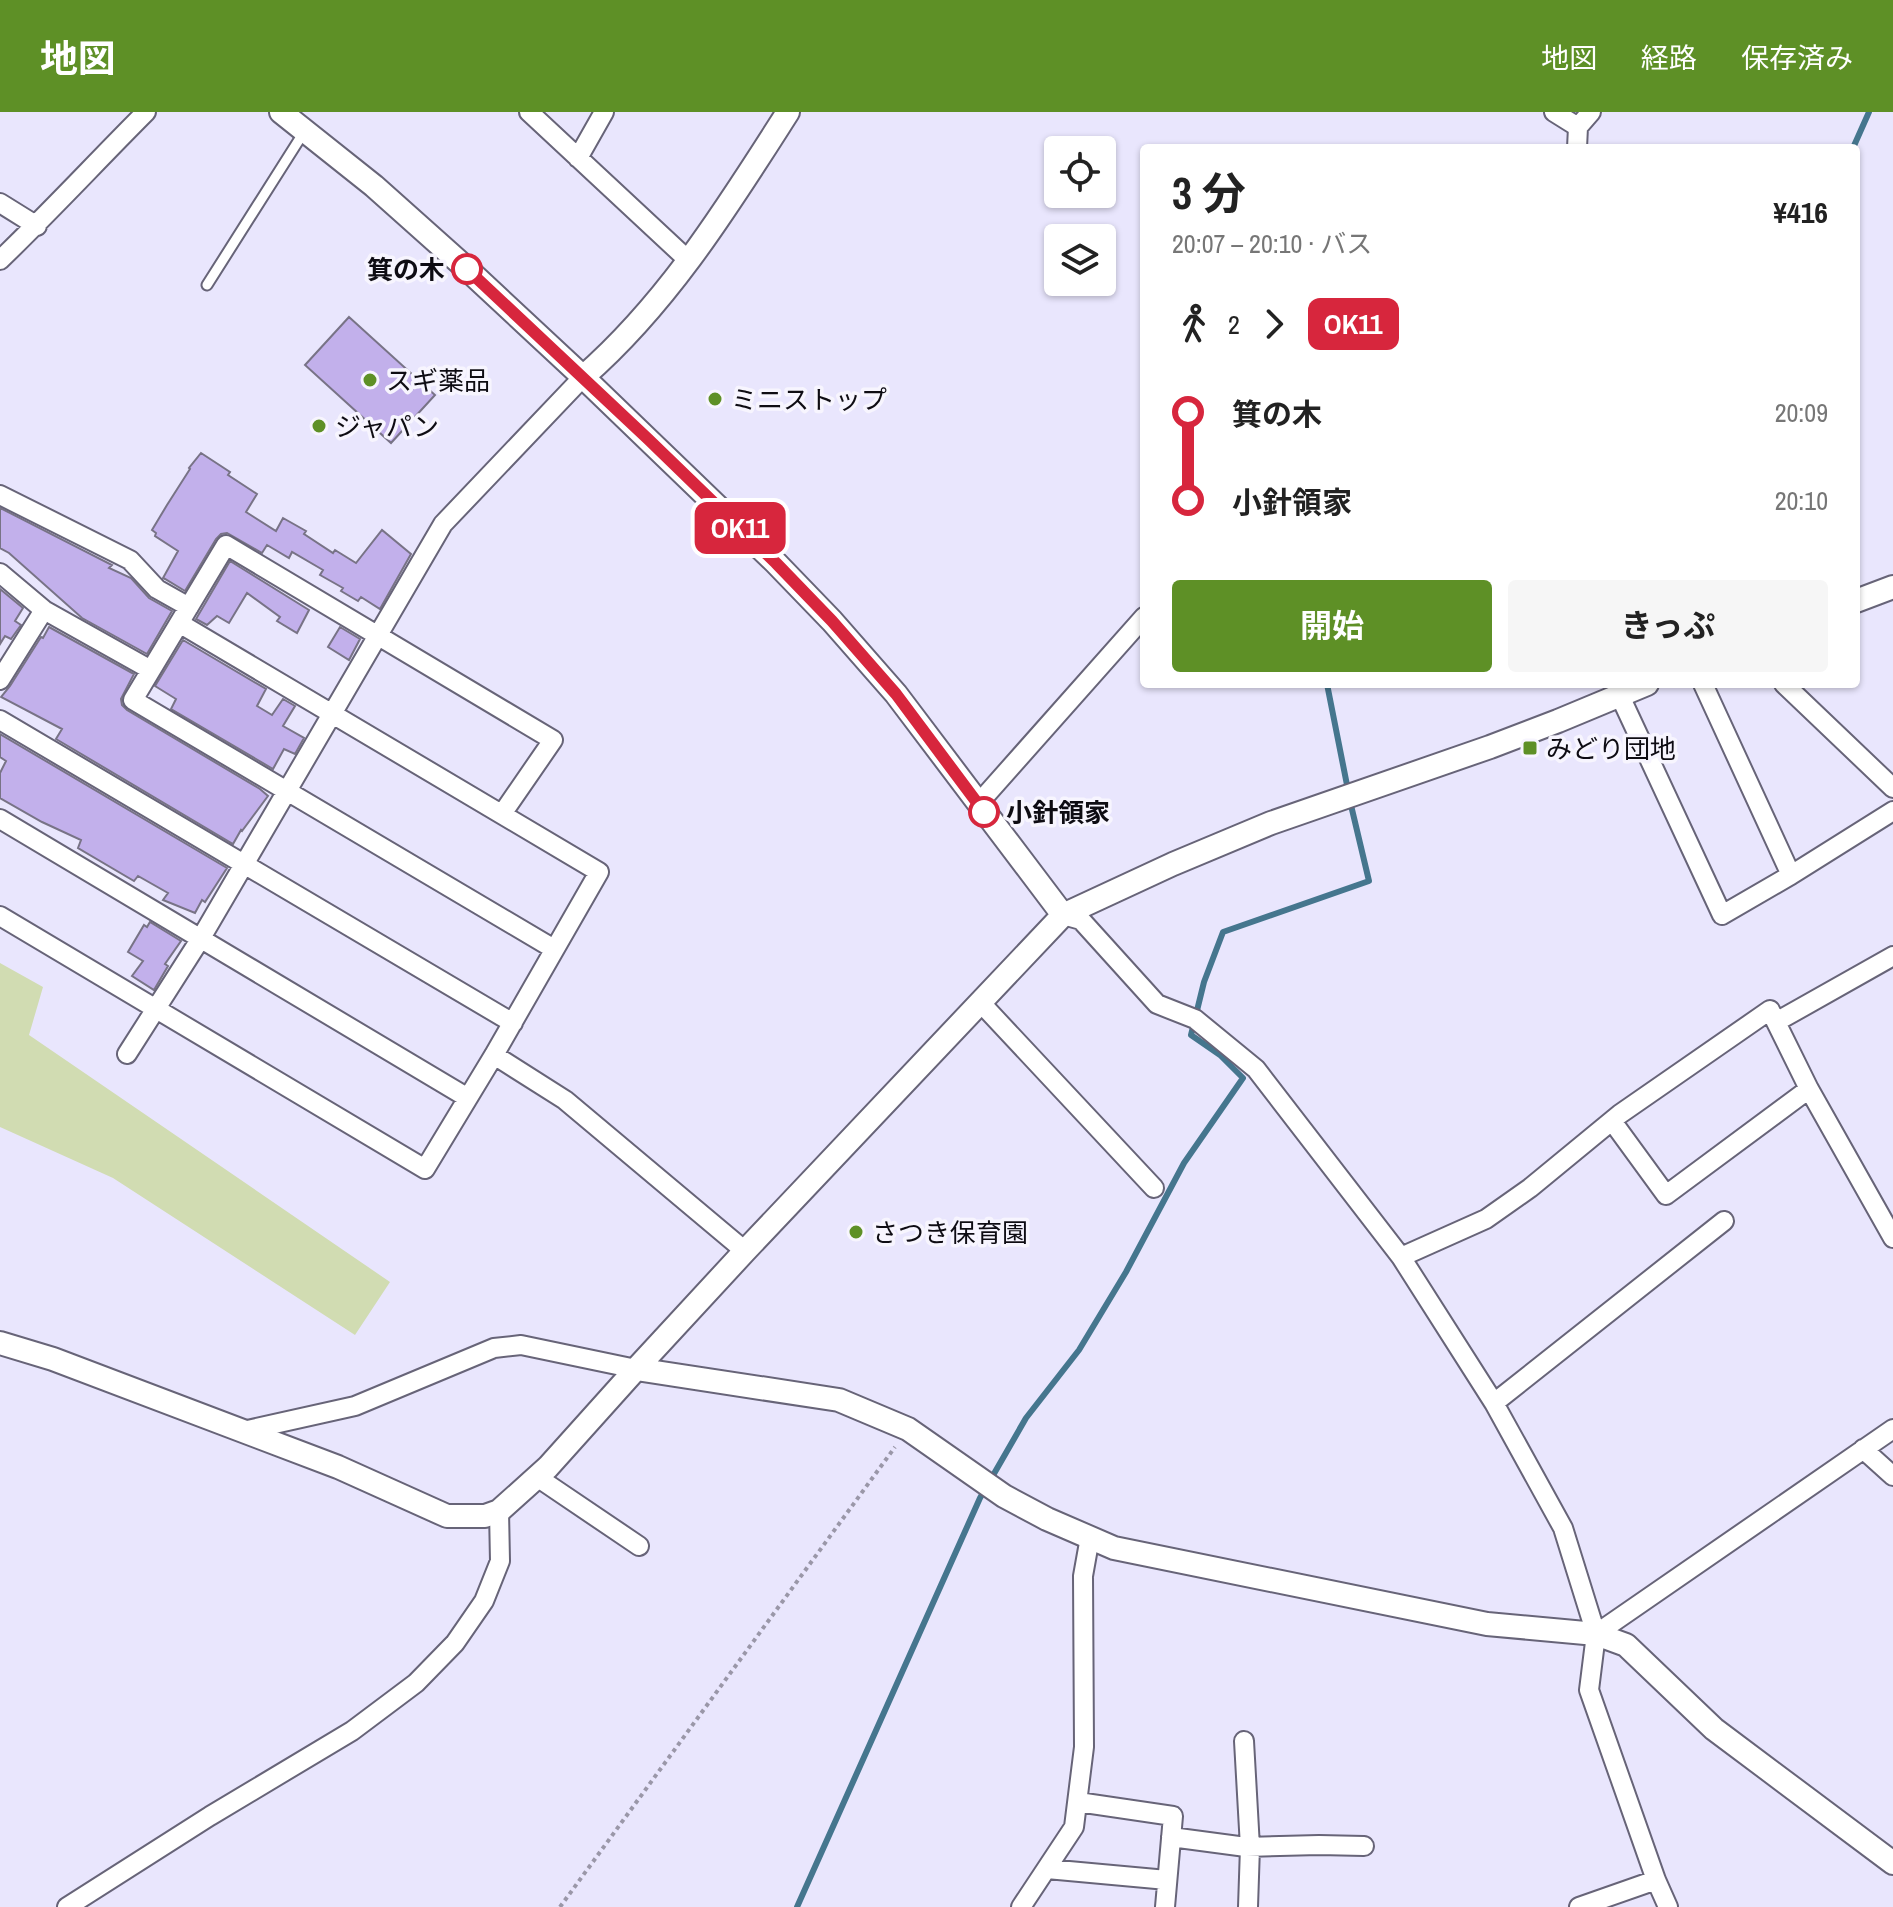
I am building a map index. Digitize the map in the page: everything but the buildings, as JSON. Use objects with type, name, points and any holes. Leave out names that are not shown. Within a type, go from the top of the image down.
[{"type":"street","points":[[0,260],[37,226],[146,112]]},
{"type":"street","points":[[281,112],[386,196],[583,377],[776,563],[896,694],[1063,915],[1081,920],[1157,1004],[1195,1019],[1256,1069],[1401,1257],[1494,1403],[1563,1528],[1596,1634],[1589,1690],[1668,1907]]},
{"type":"street","points":[[529,112],[688,260]]},
{"type":"street","points":[[578,158],[604,112]]},
{"type":"street","points":[[127,1054],[201,938],[443,524],[612,350],[664,291],[730,204],[788,112]]},
{"type":"street","points":[[1554,112],[1578,127]]},
{"type":"street","points":[[1577,144],[1578,127],[1591,112]]},
{"type":"street","points":[[0,203],[37,226]]},
{"type":"street","points":[[0,495],[130,560],[184,615],[332,713],[599,872],[425,1169],[0,916]]},
{"type":"street","points":[[502,814],[553,740],[226,545],[133,700],[554,949]]},
{"type":"street","points":[[0,573],[44,610],[151,670]]},
{"type":"street","points":[[1860,599],[1893,587]]},
{"type":"street","points":[[0,680],[44,610]]},
{"type":"street","points":[[978,804],[1140,622]]},
{"type":"street","points":[[0,1343],[53,1359],[338,1467],[447,1516],[485,1516],[499,1511],[548,1467],[745,1251],[1063,915],[1271,823],[1490,747],[1638,688]]},
{"type":"street","points":[[1705,688],[1791,875]]},
{"type":"street","points":[[1788,688],[1893,788]]},
{"type":"street","points":[[1620,696],[1722,915],[1893,811]]},
{"type":"street","points":[[0,720],[513,1023]]},
{"type":"street","points":[[0,819],[468,1098]]},
{"type":"street","points":[[1776,1022],[1893,956]]},
{"type":"street","points":[[980,1002],[1154,1188]]},
{"type":"street","points":[[1401,1257],[1486,1219],[1530,1188],[1612,1121],[1770,1010],[1809,1089],[1893,1238]]},
{"type":"street","points":[[494,1055],[565,1100],[745,1251]]},
{"type":"street","points":[[1612,1121],[1666,1195],[1809,1089]]},
{"type":"street","points":[[1494,1403],[1724,1221]]},
{"type":"street","points":[[243,1431],[355,1406],[494,1348],[521,1345],[636,1369],[839,1400],[908,1429],[1004,1496],[1047,1519],[1114,1548],[1487,1624],[1596,1634],[1626,1645],[1714,1729],[1893,1863]]},
{"type":"street","points":[[1596,1634],[1893,1429]]},
{"type":"street","points":[[1863,1449],[1893,1476]]},
{"type":"street","points":[[537,1477],[639,1546]]},
{"type":"street","points":[[67,1907],[352,1731],[416,1683],[455,1643],[484,1601],[500,1561],[499,1511]]},
{"type":"street","points":[[1021,1907],[1074,1827],[1084,1747],[1083,1576],[1090,1537]]},
{"type":"street","points":[[1244,1741],[1250,1847],[1248,1907]]},
{"type":"street","points":[[1078,1802],[1173,1816],[1165,1907]]},
{"type":"street","points":[[1171,1837],[1250,1847],[1364,1846]]},
{"type":"street","points":[[1047,1869],[1167,1880]]},
{"type":"street","points":[[1579,1907],[1656,1880]]},
{"type":"lane","points":[[207,285],[305,131]]},
{"type":"path","points":[[560,1907],[908,1429]]},
{"type":"green space","points":[[0,963],[43,987],[29,1035],[390,1282],[355,1335],[113,1178],[0,1127]]},
{"type":"waterway","points":[[1855,144],[1869,112]]},
{"type":"waterway","points":[[1328,688],[1348,790]]},
{"type":"waterway","points":[[797,1907],[980,1498],[1026,1418],[1079,1350],[1126,1272],[1184,1163],[1243,1078],[1220,1055],[1191,1035],[1204,982],[1223,932],[1369,881],[1350,801]]},
{"type":"bus line","name":"OK11","points":[[467,269],[648,439],[832,621],[896,694],[984,812]]},
{"type":"place","name":"箕の木","points":[[467,269]]},
{"type":"place","name":"スギ薬品","points":[[370,380]]},
{"type":"place","name":"ミニストップ","points":[[715,399]]},
{"type":"place","name":"ジャパン","points":[[319,426]]},
{"type":"place","name":"みどり団地","points":[[1530,748]]},
{"type":"place","name":"小針領家","points":[[984,812]]},
{"type":"place","name":"さつき保育園","points":[[856,1232]]}]
